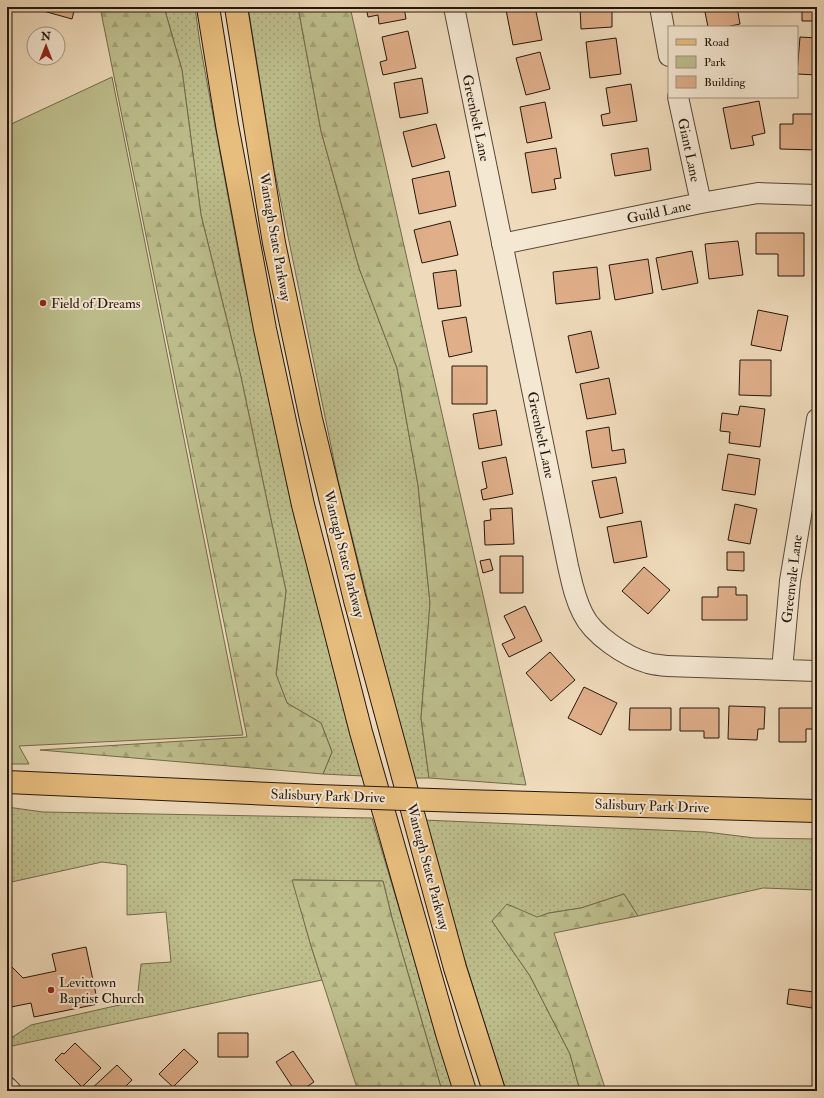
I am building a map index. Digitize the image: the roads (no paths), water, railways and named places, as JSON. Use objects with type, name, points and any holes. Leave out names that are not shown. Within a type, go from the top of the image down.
[{"type":"main road","name":"Wantagh State Parkway","points":[[208,7],[227,125],[258,290],[303,505],[361,732],[448,1037],[465,1091]]},
{"type":"main road","name":"Wantagh State Parkway","points":[[236,7],[274,243],[311,419],[355,600],[455,968],[494,1091]]},
{"type":"main road","name":"Salisbury Park Drive","points":[[7,782],[317,796],[817,811]]},
{"type":"street","name":"Greenbelt Lane","points":[[454,7],[568,566],[574,592],[584,615],[593,628],[615,648],[648,663],[667,666],[817,671]]},
{"type":"street","points":[[660,7],[668,51]]},
{"type":"street","name":"Giant Lane","points":[[678,98],[700,203]]},
{"type":"street","name":"Guild Lane","points":[[502,244],[700,203],[758,193],[817,195]]},
{"type":"street","name":"Greenvale Lane","points":[[782,670],[790,581],[817,419]]},
{"type":"street","points":[[7,1087],[11,1091]]},
{"type":"place","name":"Field of Dreams","points":[[43,303]]},
{"type":"place","name":"Levittown Baptist Church","points":[[51,990]]}]
